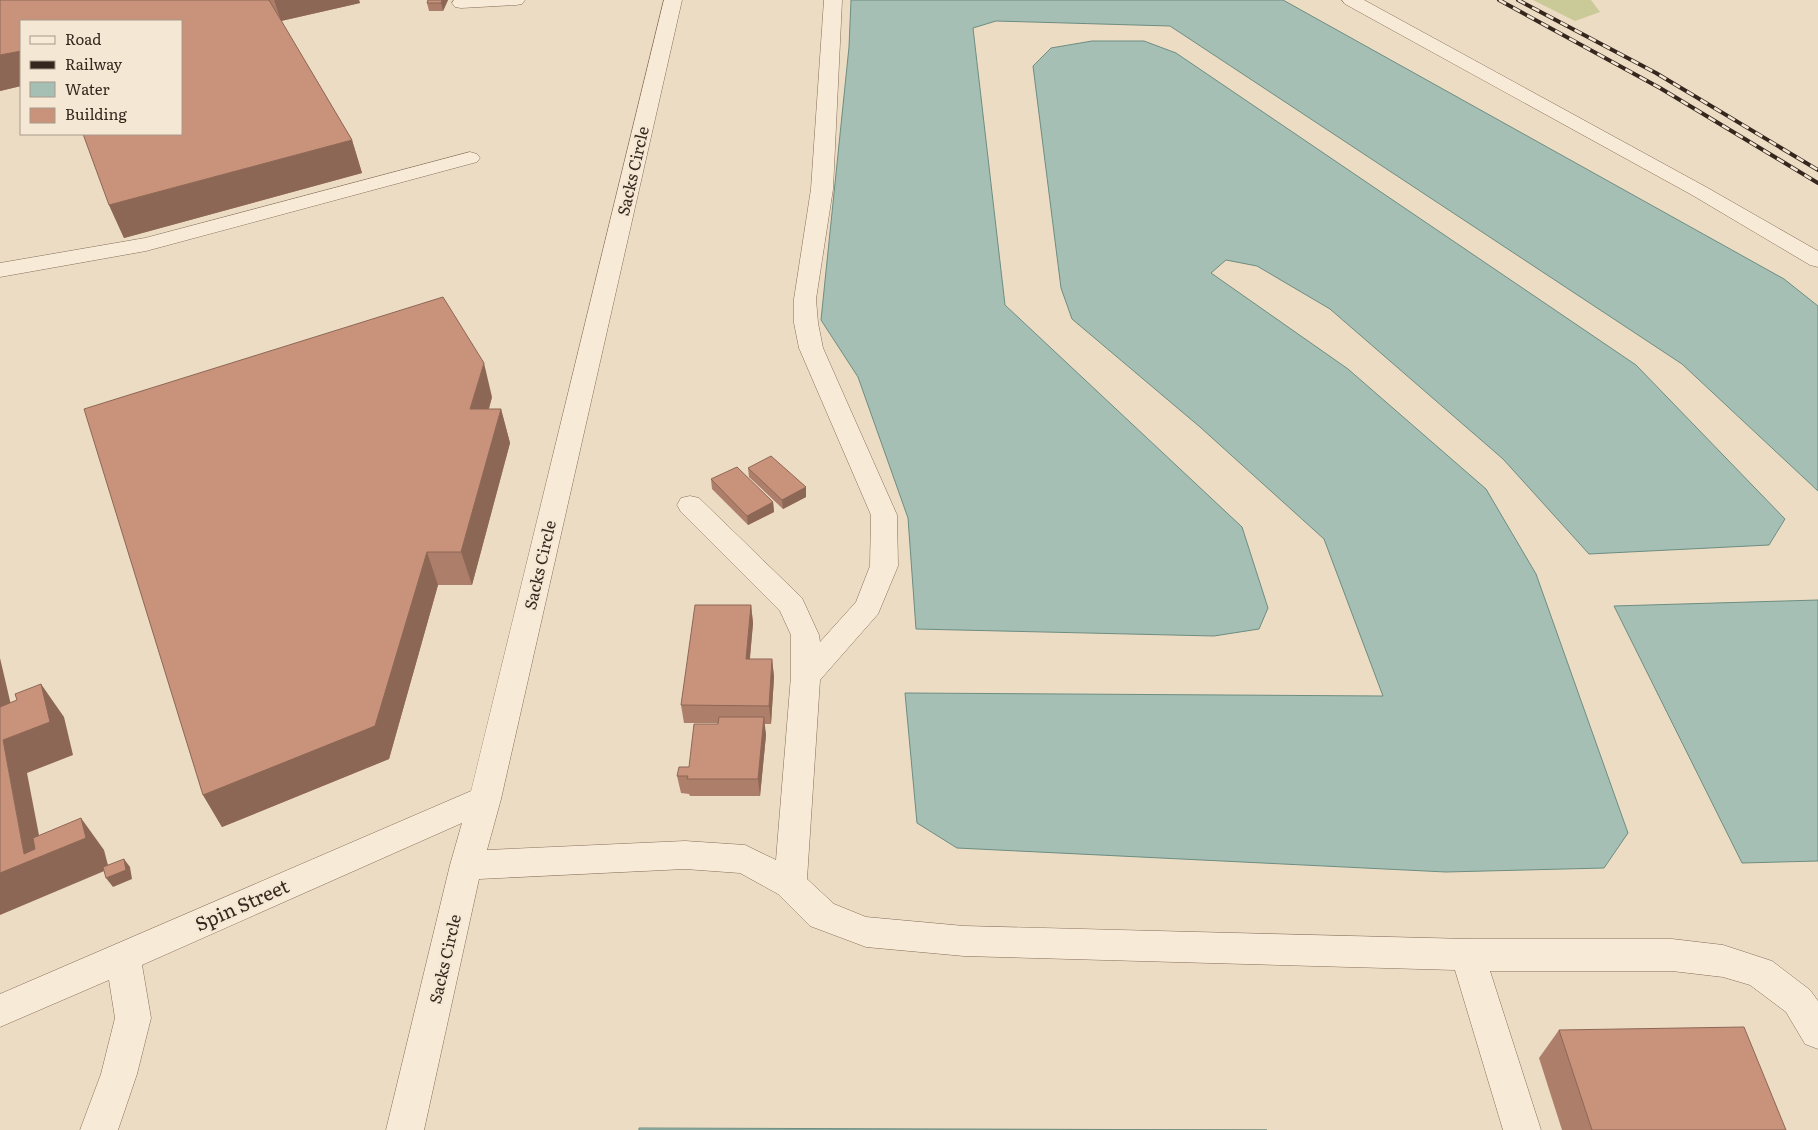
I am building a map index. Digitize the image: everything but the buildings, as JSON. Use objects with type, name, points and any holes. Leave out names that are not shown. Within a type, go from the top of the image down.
[{"type":"street","points":[[461,3],[510,2],[516,0]]},
{"type":"street","name":"Sacks Circle","points":[[405,1130],[466,865],[485,799],[674,0]]},
{"type":"street","points":[[806,676],[868,607],[884,566],[884,515],[812,348],[806,323],[805,299],[822,189],[833,0]]},
{"type":"street","points":[[1351,0],[1699,191],[1818,260]]},
{"type":"street","points":[[0,270],[146,244],[470,158]]},
{"type":"street","points":[[690,505],[792,605],[805,635],[806,676],[790,884]]},
{"type":"street","name":"Spin Street","points":[[0,1011],[485,799]]},
{"type":"street","points":[[466,865],[685,855],[746,859],[790,884],[822,915],[866,932],[964,941],[1468,955],[1672,955],[1724,961],[1760,972],[1798,1001],[1818,1032]]},
{"type":"street","points":[[1468,955],[1522,1130]]},
{"type":"street","points":[[99,1130],[119,1074],[133,1018],[123,957]]},
{"type":"green space","points":[[1533,0],[1591,0],[1600,12],[1575,21]]},
{"type":"water","points":[[851,0],[1283,0],[1784,279],[1818,306],[1818,491],[1682,364],[1170,26],[996,21],[973,28],[1005,305],[1242,527],[1268,608],[1259,629],[1214,636],[916,629],[908,518],[858,377],[821,320],[849,47]]},
{"type":"water","points":[[1092,41],[1144,41],[1176,53],[1636,365],[1785,519],[1769,545],[1589,554],[1503,459],[1330,309],[1257,266],[1226,260],[1211,273],[1348,369],[1486,489],[1536,574],[1628,833],[1604,868],[1446,872],[957,848],[917,823],[905,693],[1383,696],[1324,539],[1200,427],[1072,319],[1061,288],[1033,66],[1051,48]]},
{"type":"water","points":[[1818,600],[1818,861],[1742,863],[1614,606]]},
{"type":"water","points":[[639,1128],[1267,1130],[639,1130]]},
{"type":"railway","points":[[1499,0],[1660,88],[1818,183]]},
{"type":"railway","points":[[1518,0],[1656,73],[1818,170]]}]
